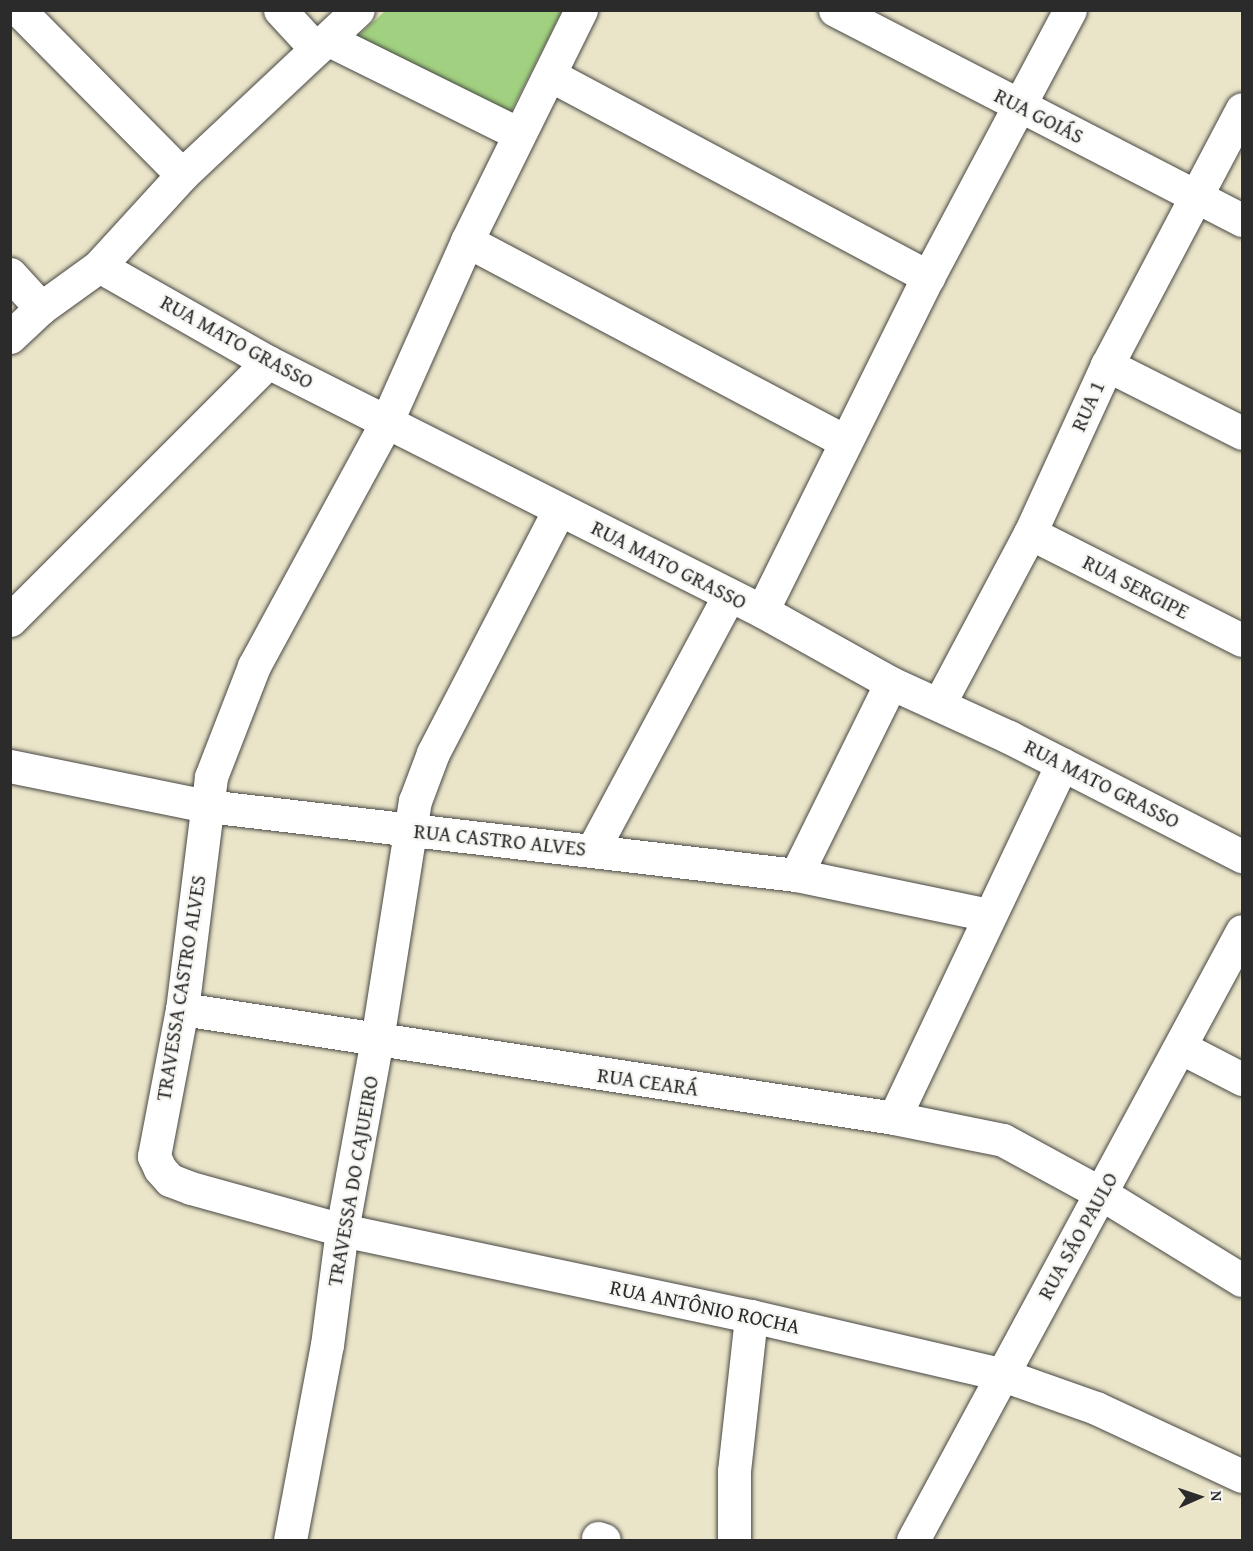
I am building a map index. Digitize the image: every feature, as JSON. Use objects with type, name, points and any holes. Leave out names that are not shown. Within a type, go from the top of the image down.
[{"type":"street","points":[[19,10],[182,175]]},
{"type":"street","points":[[280,10],[323,44],[519,134]]},
{"type":"street","points":[[10,337],[41,308],[99,266],[182,175],[358,10]]},
{"type":"street","name":"TRAVESSA CASTRO ALVES","points":[[160,1169],[154,1156],[182,1009],[211,777],[255,666],[387,422],[467,241],[581,10]]},
{"type":"street","name":"RUA GOIÁS","points":[[835,10],[1242,220]]},
{"type":"street","points":[[762,611],[844,441],[928,277],[1070,10]]},
{"type":"street","points":[[550,75],[928,277]]},
{"type":"street","name":"RUA 1","points":[[939,704],[1030,533],[1107,364],[1242,109]]},
{"type":"street","points":[[467,241],[844,441]]},
{"type":"street","name":"RUA MATO GRASSO","points":[[99,266],[268,362],[762,611],[891,683],[1062,764],[1242,856]]},
{"type":"street","points":[[10,274],[41,308]]},
{"type":"street","points":[[10,620],[268,362]]},
{"type":"street","points":[[1107,364],[1242,433]]},
{"type":"street","name":"TRAVESSA DO CAJUEIRO","points":[[290,1540],[327,1345],[342,1230],[377,1040],[412,825],[423,774],[559,510]]},
{"type":"street","name":"RUA SERGIPE","points":[[1030,533],[1242,640]]},
{"type":"street","points":[[593,849],[729,595]]},
{"type":"street","points":[[796,875],[891,683]]},
{"type":"street","points":[[894,1118],[1062,764]]},
{"type":"street","name":"RUA CASTRO ALVES","points":[[10,766],[207,806],[412,825],[796,875],[989,915]]},
{"type":"street","name":"RUA SÃO PAULO","points":[[913,1540],[1000,1374],[1102,1194],[1242,931]]},
{"type":"street","name":"RUA CEARÁ","points":[[182,1009],[894,1118],[1003,1140],[1102,1194],[1242,1280]]},
{"type":"street","points":[[1180,1047],[1242,1079]]},
{"type":"street","name":"RUA ANTÔNIO ROCHA","points":[[160,1169],[170,1180],[191,1188],[342,1230],[752,1316],[1000,1374],[1096,1408],[1242,1476]]},
{"type":"street","points":[[734,1540],[734,1471],[752,1316]]},
{"type":"green space","points":[[385,11],[562,11],[507,119],[352,42]]}]
